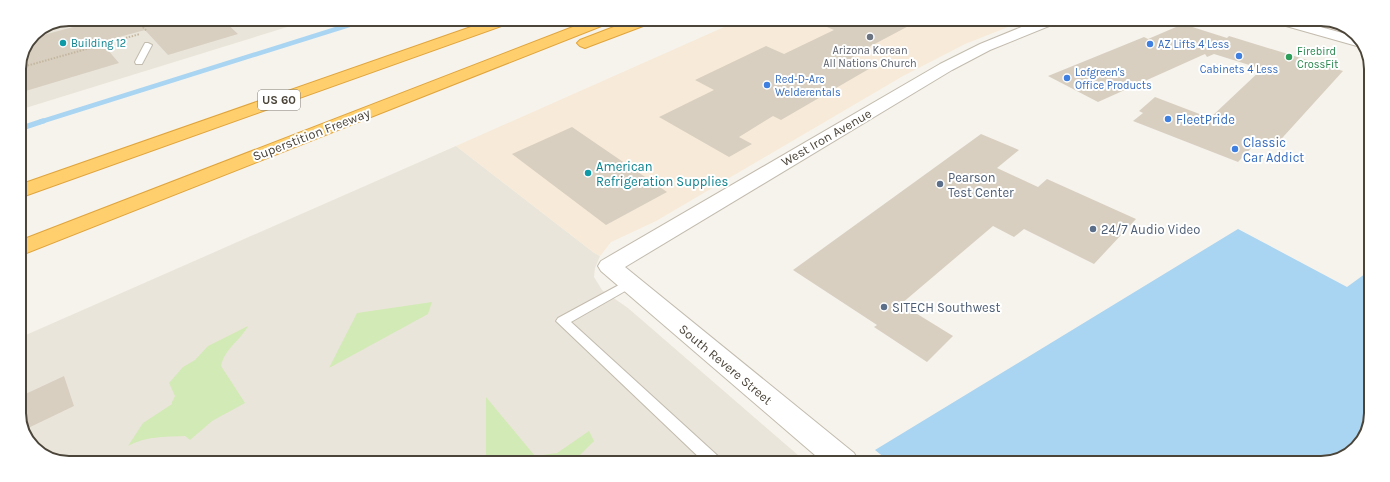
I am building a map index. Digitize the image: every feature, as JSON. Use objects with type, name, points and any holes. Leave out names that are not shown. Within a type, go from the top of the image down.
[{"type":"highway","points":[[54,180],[459,26]]},
{"type":"highway","name":"US 60","points":[[26,190],[488,26]]},
{"type":"highway","name":"Superstition Freeway","points":[[26,246],[589,26]]},
{"type":"highway","points":[[393,102],[500,74],[630,26]]},
{"type":"street","name":"West Iron Avenue","points":[[609,266],[946,67],[985,47],[1038,26]]},
{"type":"street","points":[[1298,26],[1353,41]]},
{"type":"street","name":"South Revere Street","points":[[609,266],[837,456]]},
{"type":"lane","points":[[140,62],[148,45]]},
{"type":"lane","points":[[630,283],[562,321],[708,456]]},
{"type":"path","points":[[26,66],[148,32],[143,26]]},
{"type":"shaded area","points":[[69,26],[290,26],[26,108],[26,69],[29,53],[33,45],[45,33],[53,29]]},
{"type":"shaded area","points":[[726,26],[1010,26],[965,44],[903,76],[656,221],[611,242],[600,256],[456,146]]},
{"type":"shaded area","points":[[1319,26],[1335,28],[1344,33]]},
{"type":"shaded area","points":[[456,146],[600,256],[595,268],[594,277],[602,290],[628,308],[799,456],[61,455],[45,449],[35,439],[29,429],[26,416],[26,335]]},
{"type":"green space","points":[[432,302],[428,314],[329,368],[357,313]]},
{"type":"green space","points":[[248,326],[226,354],[221,366],[245,403],[212,421],[190,440],[185,436],[155,438],[142,440],[128,446],[143,423],[172,404],[175,396],[169,383],[183,367],[195,360],[208,346]]},
{"type":"green space","points":[[486,397],[535,456],[486,455]]},
{"type":"green space","points":[[589,431],[594,441],[579,456],[535,456],[557,453]]},
{"type":"water","points":[[1238,229],[1347,287],[1364,275],[1363,421],[1360,432],[1355,439],[1347,447],[1335,454],[1321,456],[882,456],[875,450]]},
{"type":"building","points":[[77,26],[229,26],[238,34],[168,55],[145,30],[101,42],[119,63],[26,91],[26,69],[29,53],[33,45],[43,35]]},
{"type":"building","points":[[825,26],[909,26],[852,56],[874,66],[781,120],[773,116],[739,137],[752,144],[729,157],[659,117],[714,90],[695,80],[766,46],[784,54],[834,30]]},
{"type":"building","points":[[1178,26],[1189,26],[1227,38],[1229,36],[1343,71],[1274,147],[1258,141],[1238,162],[1133,121],[1143,113],[1139,111],[1155,97],[1210,118],[1262,69],[1214,54],[1207,57],[1205,54],[1098,102],[1048,76],[1144,37],[1148,39]]},
{"type":"building","name":"American Refrigeration Supplies","points":[[572,127],[667,192],[606,225],[512,154]]},
{"type":"building","points":[[981,134],[1019,150],[997,168],[1038,187],[1047,179],[1136,219],[1094,264],[1024,229],[1014,237],[993,226],[901,304],[953,336],[927,362],[874,327],[877,325],[793,270]]},
{"type":"building","points":[[64,376],[74,406],[29,428],[26,416],[26,394]]},
{"type":"waterway","points":[[40,122],[346,26]]},
{"type":"waterway","points":[[26,127],[40,122]]},
{"type":"place","name":"Arizona Korean All Nations Church","points":[[870,37]]},
{"type":"place","name":"Building 12","points":[[63,43]]},
{"type":"place","name":"AZ Lifts 4 Less","points":[[1150,44]]},
{"type":"place","name":"Cabinets 4 Less","points":[[1239,56]]},
{"type":"place","name":"Firebird CrossFit","points":[[1289,57]]},
{"type":"place","name":"Lofgreen's Office Products","points":[[1067,78]]},
{"type":"place","name":"Red-D-Arc Welderentals","points":[[767,85]]},
{"type":"place","name":"FleetPride","points":[[1168,119]]},
{"type":"place","name":"Classic Car Addict","points":[[1235,149]]},
{"type":"place","name":"American Refrigeration Supplies","points":[[588,173]]},
{"type":"place","name":"Pearson Test Center","points":[[940,184]]},
{"type":"place","name":"24/7 Audio Video","points":[[1093,229]]},
{"type":"place","name":"SITECH Southwest","points":[[884,307]]}]
